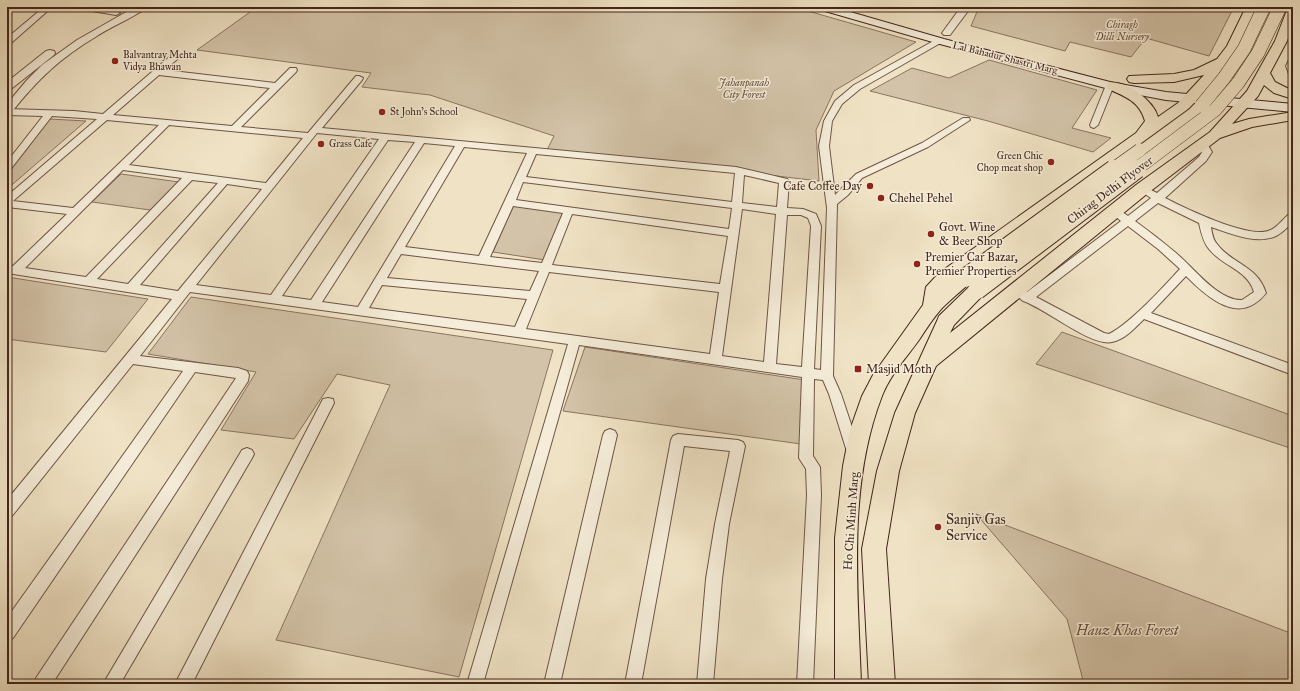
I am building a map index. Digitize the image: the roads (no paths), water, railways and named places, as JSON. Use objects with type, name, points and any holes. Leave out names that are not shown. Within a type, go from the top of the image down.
[{"type":"main road","name":"Lal Bahadur Shastri Marg","points":[[822,7],[943,37],[1058,63],[1111,82],[1166,96],[1191,98],[1249,98]]},
{"type":"main road","name":"Lal Bahadur Shastri Marg","points":[[856,7],[943,37]]},
{"type":"main road","points":[[932,308],[935,287],[945,277],[1102,166],[1183,106],[1201,88],[1233,46],[1252,7]]},
{"type":"main road","name":"Chirag Delhi Flyover","points":[[927,362],[946,321],[971,284],[1202,105],[1224,78],[1244,49],[1264,7]]},
{"type":"main road","points":[[1142,188],[1209,139],[1249,98],[1281,41],[1293,10],[1280,7]]},
{"type":"main road","name":"Chirag Delhi Flyover","points":[[932,308],[971,284],[1215,110],[1238,83],[1258,53],[1280,7]]},
{"type":"main road","points":[[1130,78],[1174,78],[1198,73],[1222,61]]},
{"type":"main road","points":[[1264,73],[1265,80],[1272,86],[1293,96]]},
{"type":"main road","points":[[1130,78],[1168,85],[1201,88],[1293,108]]},
{"type":"main road","points":[[1111,82],[1145,104],[1151,112],[1152,120],[1138,139]]},
{"type":"main road","points":[[1249,98],[1293,96]]},
{"type":"main road","points":[[1209,139],[1249,123],[1293,116]]},
{"type":"main road","points":[[927,362],[1021,294],[1121,216],[1146,184],[1145,177],[1134,168],[1118,163],[1110,163],[1102,166]]},
{"type":"main road","name":"Ho Chi Minh Marg","points":[[848,684],[847,554],[850,499],[856,458],[863,426],[873,396],[882,377],[932,308]]},
{"type":"main road","name":"Ho Chi Minh Marg","points":[[882,684],[874,548],[888,471],[905,413],[927,362]]},
{"type":"street","points":[[7,42],[48,7]]},
{"type":"street","points":[[80,7],[116,13]]},
{"type":"street","points":[[7,88],[27,70],[56,49],[83,31],[128,7]]},
{"type":"street","points":[[7,111],[23,90],[45,68],[97,32],[142,7]]},
{"type":"street","points":[[856,458],[835,394],[827,376],[832,203],[824,146],[828,121],[838,104],[857,87],[943,37],[966,7]]},
{"type":"street","points":[[7,201],[177,55]]},
{"type":"street","points":[[234,129],[293,70]]},
{"type":"street","points":[[157,72],[276,86]]},
{"type":"street","points":[[7,511],[270,187],[312,133],[359,78]]},
{"type":"street","points":[[1094,125],[1111,82]]},
{"type":"street","points":[[7,111],[50,112],[234,129],[421,140],[740,171],[784,181],[770,368]]},
{"type":"street","points":[[7,168],[50,112]]},
{"type":"street","points":[[832,203],[844,193],[859,176],[925,145],[966,120]]},
{"type":"street","points":[[11,270],[76,212],[167,122]]},
{"type":"street","points":[[274,299],[385,137]]},
{"type":"street","points":[[1204,221],[1212,246],[1222,256],[1252,277],[1259,285],[1260,293],[1250,302],[1238,304],[1223,299],[1207,289],[1172,255],[1121,216],[1158,198],[1203,159],[1207,152],[1209,139]]},
{"type":"street","points":[[314,305],[421,140]]},
{"type":"street","points":[[361,311],[461,144]]},
{"type":"street","points":[[483,260],[533,151]]},
{"type":"street","points":[[121,167],[270,187]]},
{"type":"street","points":[[715,360],[737,206],[740,171]]},
{"type":"street","points":[[88,282],[190,176]]},
{"type":"street","points":[[521,179],[737,206],[803,212],[812,216],[816,226],[808,373],[806,458],[813,467],[814,495],[805,684]]},
{"type":"street","points":[[132,288],[225,181]]},
{"type":"street","points":[[1142,188],[1158,198],[1204,221],[1248,233],[1268,236],[1293,216]]},
{"type":"street","points":[[510,202],[733,233]]},
{"type":"street","points":[[7,204],[76,212]]},
{"type":"street","points":[[519,332],[569,210]]},
{"type":"street","points":[[398,250],[725,289]]},
{"type":"street","points":[[11,270],[132,288],[274,299],[827,376]]},
{"type":"street","points":[[1021,294],[1101,337],[1111,338],[1119,334],[1142,314],[1186,270]]},
{"type":"street","points":[[380,281],[534,296]]},
{"type":"street","points":[[1142,314],[1293,370]]},
{"type":"street","points":[[476,684],[575,340]]},
{"type":"street","points":[[42,684],[242,381],[243,375],[238,372],[129,360]]},
{"type":"street","points":[[7,632],[192,367]]},
{"type":"street","points":[[183,684],[328,403]]},
{"type":"street","points":[[552,684],[610,435]]},
{"type":"street","points":[[634,684],[678,440],[738,446],[722,524],[714,579],[705,684]]},
{"type":"street","points":[[111,684],[247,454]]},
{"type":"place","name":"Balvantray Mehta Vidya Bhawan","points":[[115,61]]},
{"type":"place","name":"St John's School","points":[[382,112]]},
{"type":"place","name":"Grass Cafe","points":[[321,144]]},
{"type":"place","name":"Green Chic Chop meat shop","points":[[1051,162]]},
{"type":"place","name":"Cafe Coffee Day","points":[[870,186]]},
{"type":"place","name":"Chehel Pehel","points":[[881,198]]},
{"type":"place","name":"Govt. Wine & Beer Shop","points":[[931,234]]},
{"type":"place","name":"Premier Car Bazar, Premier Properties","points":[[917,264]]},
{"type":"place","name":"Masjid Moth","points":[[858,369]]},
{"type":"place","name":"Sanjiv Gas Service","points":[[938,527]]},
{"type":"park label","name":"Chiragh Dilli Nursery","points":[[1122,30]]},
{"type":"park label","name":"Jahanpanah City Forest","points":[[744,88]]},
{"type":"park label","name":"Hauz Khas Forest","points":[[1127,630]]}]
